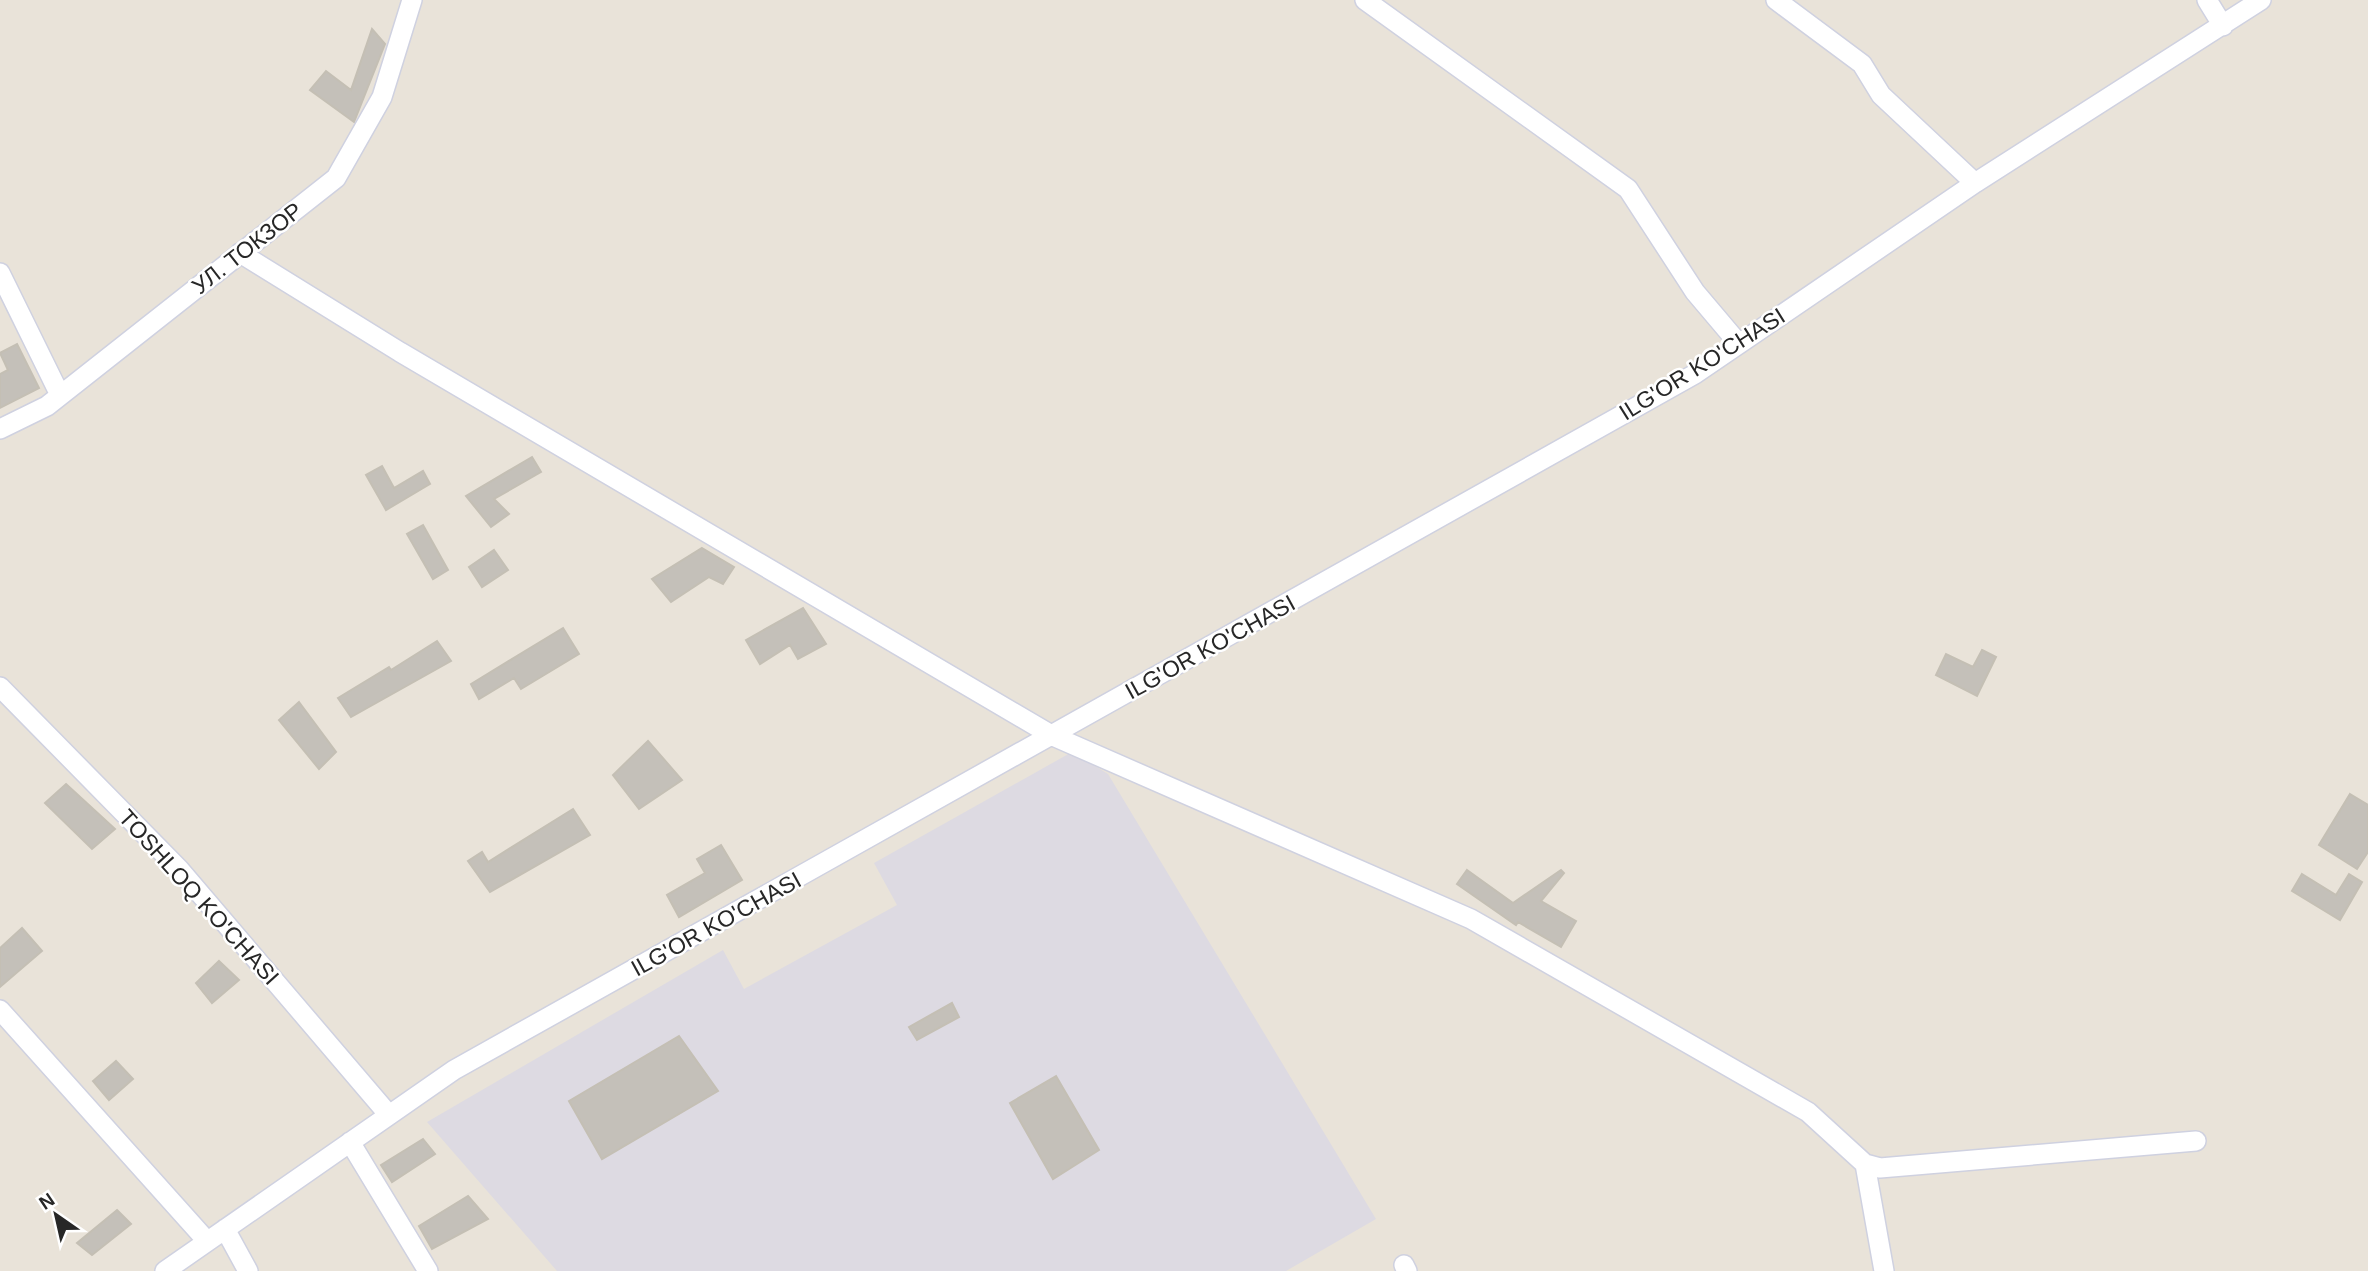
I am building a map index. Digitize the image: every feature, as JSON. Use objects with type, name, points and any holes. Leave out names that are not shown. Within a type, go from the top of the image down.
[{"type":"street","name":"УЛ. ТОКЗОР","points":[[0,429],[47,406],[336,178],[382,97],[412,0]]},
{"type":"street","points":[[1365,0],[1628,189],[1695,292],[1739,344]]},
{"type":"street","points":[[1776,0],[1863,64],[1881,95],[1975,183]]},
{"type":"street","points":[[2207,0],[2223,26]]},
{"type":"street","name":"ILG'OR KO'CHASI","points":[[164,1271],[454,1070],[1695,374],[1975,183],[2261,0]]},
{"type":"street","points":[[240,253],[400,352],[1052,736],[1471,919],[1808,1112],[1865,1164],[1880,1168],[2196,1142]]},
{"type":"street","points":[[0,272],[60,395]]},
{"type":"street","name":"TOSHLOQ KO'CHASI","points":[[0,687],[179,869],[389,1115]]},
{"type":"street","points":[[0,1010],[207,1241]]},
{"type":"street","points":[[350,1142],[428,1271]]},
{"type":"street","points":[[1865,1164],[1884,1271]]},
{"type":"street","points":[[225,1229],[248,1271]]},
{"type":"shaded area","points":[[1072,752],[1108,774],[1376,1219],[1286,1271],[557,1271],[427,1122],[723,950],[744,989],[897,905],[874,863]]},
{"type":"building","points":[[372,29],[385,44],[354,122],[310,90],[326,71],[351,90]]},
{"type":"building","points":[[17,344],[39,388],[0,408],[0,374],[8,370],[0,353]]},
{"type":"building","points":[[532,457],[541,472],[494,499],[509,514],[491,527],[466,496]]},
{"type":"building","points":[[382,466],[394,488],[423,471],[430,484],[386,510],[366,475]]},
{"type":"building","points":[[423,525],[448,570],[433,579],[407,534]]},
{"type":"building","points":[[702,548],[734,567],[723,584],[709,577],[671,602],[652,579]]},
{"type":"building","points":[[494,550],[508,570],[482,587],[469,567]]},
{"type":"building","points":[[803,608],[826,644],[798,659],[790,645],[760,664],[746,640]]},
{"type":"building","points":[[563,628],[579,654],[521,689],[514,678],[479,699],[471,684]]},
{"type":"building","points":[[437,641],[451,661],[351,717],[338,698],[389,667],[391,670]]},
{"type":"building","points":[[1982,650],[1996,657],[1977,696],[1936,675],[1946,654],[1973,667]]},
{"type":"building","points":[[299,702],[336,752],[319,769],[279,720]]},
{"type":"building","points":[[648,741],[682,780],[639,809],[613,775]]},
{"type":"building","points":[[66,784],[115,829],[92,849],[45,803]]},
{"type":"building","points":[[2350,794],[2368,805],[2368,852],[2357,869],[2319,845]]},
{"type":"building","points":[[573,809],[590,835],[490,892],[468,861],[482,852],[488,862]]},
{"type":"building","points":[[721,845],[742,880],[679,917],[667,895],[705,873],[697,859]]},
{"type":"building","points":[[1467,870],[1513,903],[1561,870],[1564,873],[1541,901],[1576,921],[1561,947],[1518,922],[1516,925],[1457,884]]},
{"type":"building","points":[[2302,874],[2336,895],[2349,874],[2362,882],[2340,920],[2292,891]]},
{"type":"building","points":[[22,928],[42,951],[0,987],[0,948]]},
{"type":"building","points":[[219,961],[239,980],[212,1003],[196,983]]},
{"type":"building","points":[[952,1003],[959,1017],[917,1040],[909,1027]]},
{"type":"building","points":[[679,1036],[718,1091],[602,1159],[569,1101]]},
{"type":"building","points":[[116,1061],[133,1079],[109,1100],[93,1081]]},
{"type":"building","points":[[1056,1076],[1099,1150],[1053,1179],[1010,1103]]},
{"type":"building","points":[[423,1139],[435,1154],[392,1182],[381,1165]]},
{"type":"building","points":[[468,1196],[488,1219],[432,1249],[419,1226]]},
{"type":"building","points":[[117,1210],[131,1224],[92,1255],[77,1243]]}]
